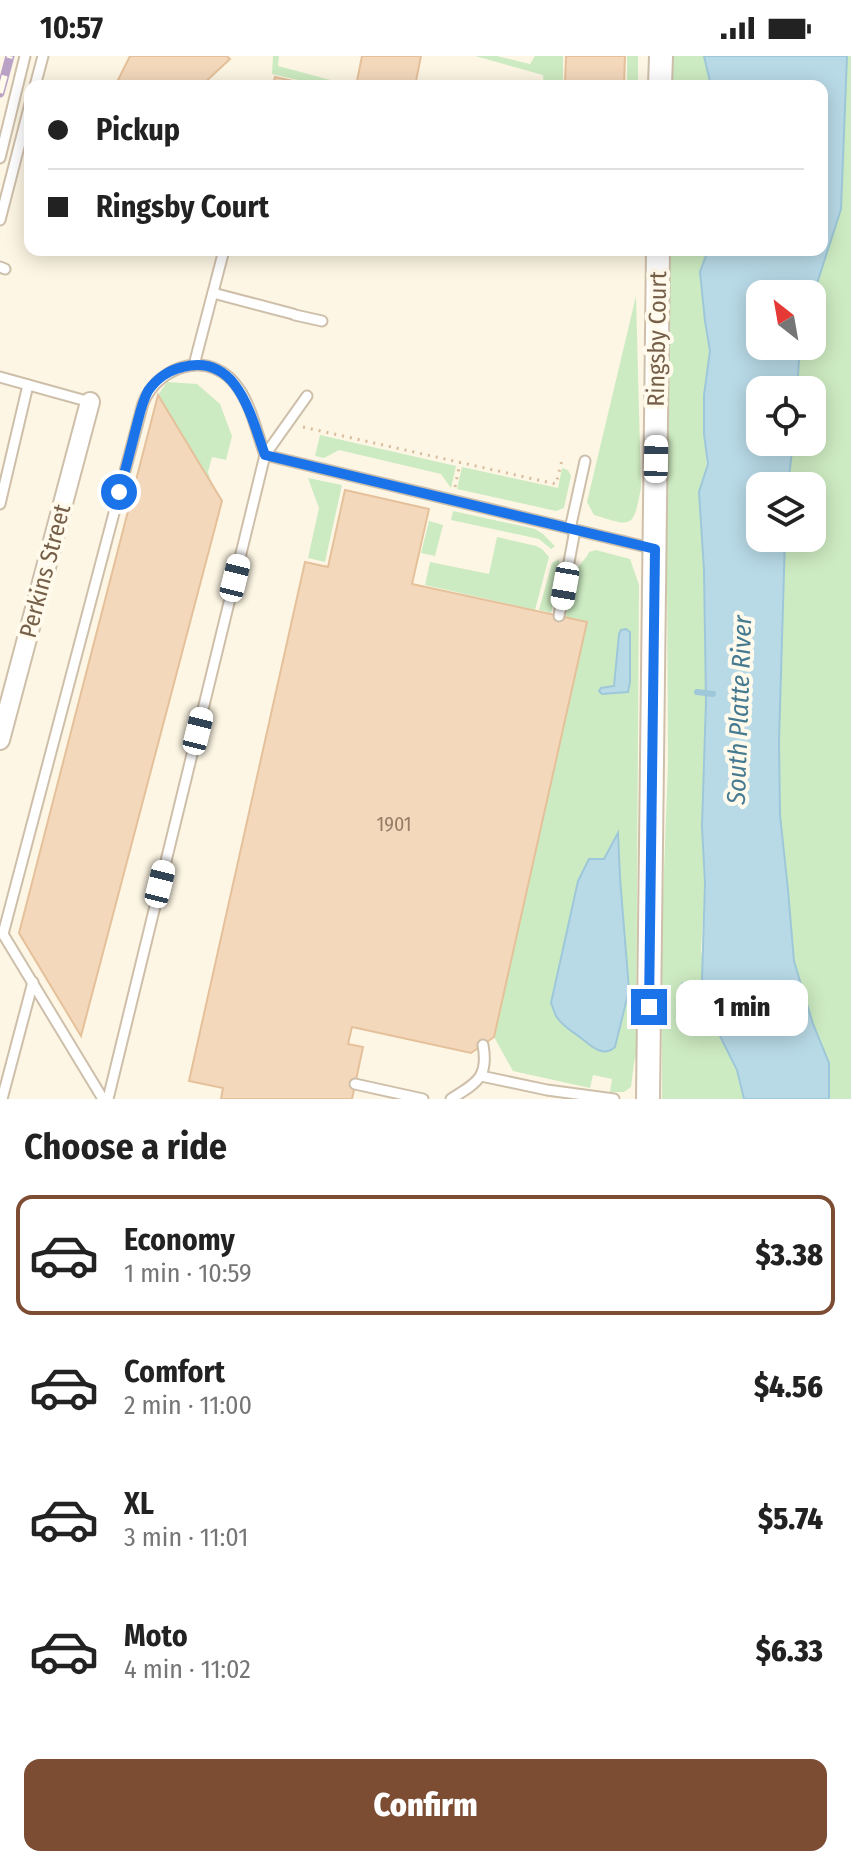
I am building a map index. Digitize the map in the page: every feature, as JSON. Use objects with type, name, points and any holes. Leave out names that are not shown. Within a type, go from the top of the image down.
[{"type":"street","points":[[660,80],[661,56]]},
{"type":"street","name":"Ringsby Court","points":[[648,1099],[658,256]]},
{"type":"street","name":"Perkins Street","points":[[0,740],[90,402]]},
{"type":"lane","points":[[0,158],[25,56]]},
{"type":"lane","points":[[37,80],[43,56]]},
{"type":"lane","points":[[0,220],[24,127]]},
{"type":"lane","points":[[194,365],[222,256]]},
{"type":"lane","points":[[213,293],[322,321]]},
{"type":"lane","points":[[106,1099],[3,934],[143,403],[151,387],[161,377],[180,367],[194,365],[216,370],[237,386],[265,455]]},
{"type":"lane","points":[[0,377],[90,402]]},
{"type":"lane","points":[[0,504],[28,385]]},
{"type":"lane","points":[[106,1099],[265,455],[307,396]]},
{"type":"lane","points":[[265,455],[655,549]]},
{"type":"lane","points":[[559,616],[585,461]]},
{"type":"lane","points":[[2,1099],[33,982]]},
{"type":"lane","points":[[451,1099],[465,1094],[479,1081],[486,1062],[483,1045]]},
{"type":"lane","points":[[481,1076],[547,1090],[614,1099]]},
{"type":"lane","points":[[355,1084],[423,1099]]},
{"type":"path","points":[[287,424],[556,484],[563,456]]},
{"type":"green space","points":[[273,56],[279,56],[278,66],[330,80],[298,80],[272,74]]},
{"type":"green space","points":[[475,56],[497,56],[530,64],[535,56],[563,56],[563,80],[543,80],[543,75]]},
{"type":"green space","points":[[627,56],[638,56],[638,80],[627,80]]},
{"type":"green space","points":[[671,56],[704,56],[710,80],[671,80]]},
{"type":"green space","points":[[847,56],[851,56],[851,1099],[829,1099],[829,1063],[813,1024],[794,961],[780,815],[785,552],[826,552],[826,472],[790,472],[791,456],[826,456],[826,376],[798,376],[799,360],[826,360],[826,280],[818,280],[841,209]]},
{"type":"green space","points":[[668,256],[706,256],[700,272],[710,351],[704,395],[707,466],[699,492],[706,701],[702,827],[705,883],[701,951],[714,1024],[737,1070],[744,1099],[662,1099],[662,923],[668,763]]},
{"type":"green space","points":[[636,296],[641,488],[633,518],[624,523],[594,515],[587,502]]},
{"type":"green space","points":[[167,382],[197,384],[220,404],[232,436],[226,460],[212,457],[208,472],[212,484],[158,395]]},
{"type":"green space","points":[[320,435],[456,466],[451,488],[441,474],[339,450],[324,458],[315,456]]},
{"type":"green space","points":[[462,467],[558,488],[562,468],[568,470],[571,476],[564,508],[556,511],[457,489]]},
{"type":"green space","points":[[308,478],[342,485],[325,562],[308,558],[319,508]]},
{"type":"green space","points":[[453,511],[535,529],[555,546],[551,549],[539,539],[451,520]]},
{"type":"green space","points":[[429,521],[443,525],[435,556],[421,553]]},
{"type":"green space","points":[[497,537],[536,546],[549,557],[535,610],[425,585],[430,562],[489,574]]},
{"type":"green space","points":[[596,550],[630,559],[639,585],[636,1056],[631,1087],[624,1092],[610,1092],[612,1079],[593,1075],[590,1088],[513,1071],[494,1037],[587,623],[565,617],[571,586],[589,552]]},
{"type":"green space","points":[[559,559],[560,575],[551,613],[539,610],[552,563]]},
{"type":"water","points":[[704,56],[847,56],[841,209],[828,249],[828,80],[710,80]]},
{"type":"water","name":"South Platte River","points":[[706,256],[826,256],[818,280],[746,280],[746,360],[799,360],[798,376],[746,376],[746,456],[791,456],[790,472],[746,472],[746,552],[785,552],[780,815],[794,961],[813,1024],[829,1063],[829,1099],[744,1099],[737,1070],[714,1024],[702,980],[706,701],[699,492],[708,464],[704,395],[710,351],[700,272]]},
{"type":"water","points":[[626,629],[630,632],[628,692],[602,694],[599,691],[601,688],[614,686],[619,634]]},
{"type":"water","points":[[618,833],[629,990],[615,1047],[602,1051],[561,1023],[551,1003],[578,881],[589,859],[604,859]]},
{"type":"building","points":[[130,56],[227,56],[230,59],[207,80],[118,80]]},
{"type":"building","points":[[362,56],[421,56],[416,80],[357,80]]},
{"type":"building","points":[[566,56],[625,56],[624,80],[565,80]]},
{"type":"building","points":[[158,395],[222,501],[81,1036],[19,933]]},
{"type":"building","points":[[345,490],[429,509],[412,584],[587,622],[494,1037],[471,1053],[352,1027],[348,1044],[363,1047],[352,1099],[221,1099],[223,1088],[189,1081],[305,562],[328,567]]},
{"type":"waterway","name":"South Platte River","points":[[697,692],[713,694]]},
{"type":"waterway","points":[[684,985],[708,985]]},
{"type":"railway","points":[[0,93],[10,56]]},
{"type":"route","points":[[119,492],[143,403],[151,387],[173,370],[202,366],[224,374],[240,390],[265,455],[655,549],[649,1007]]}]
